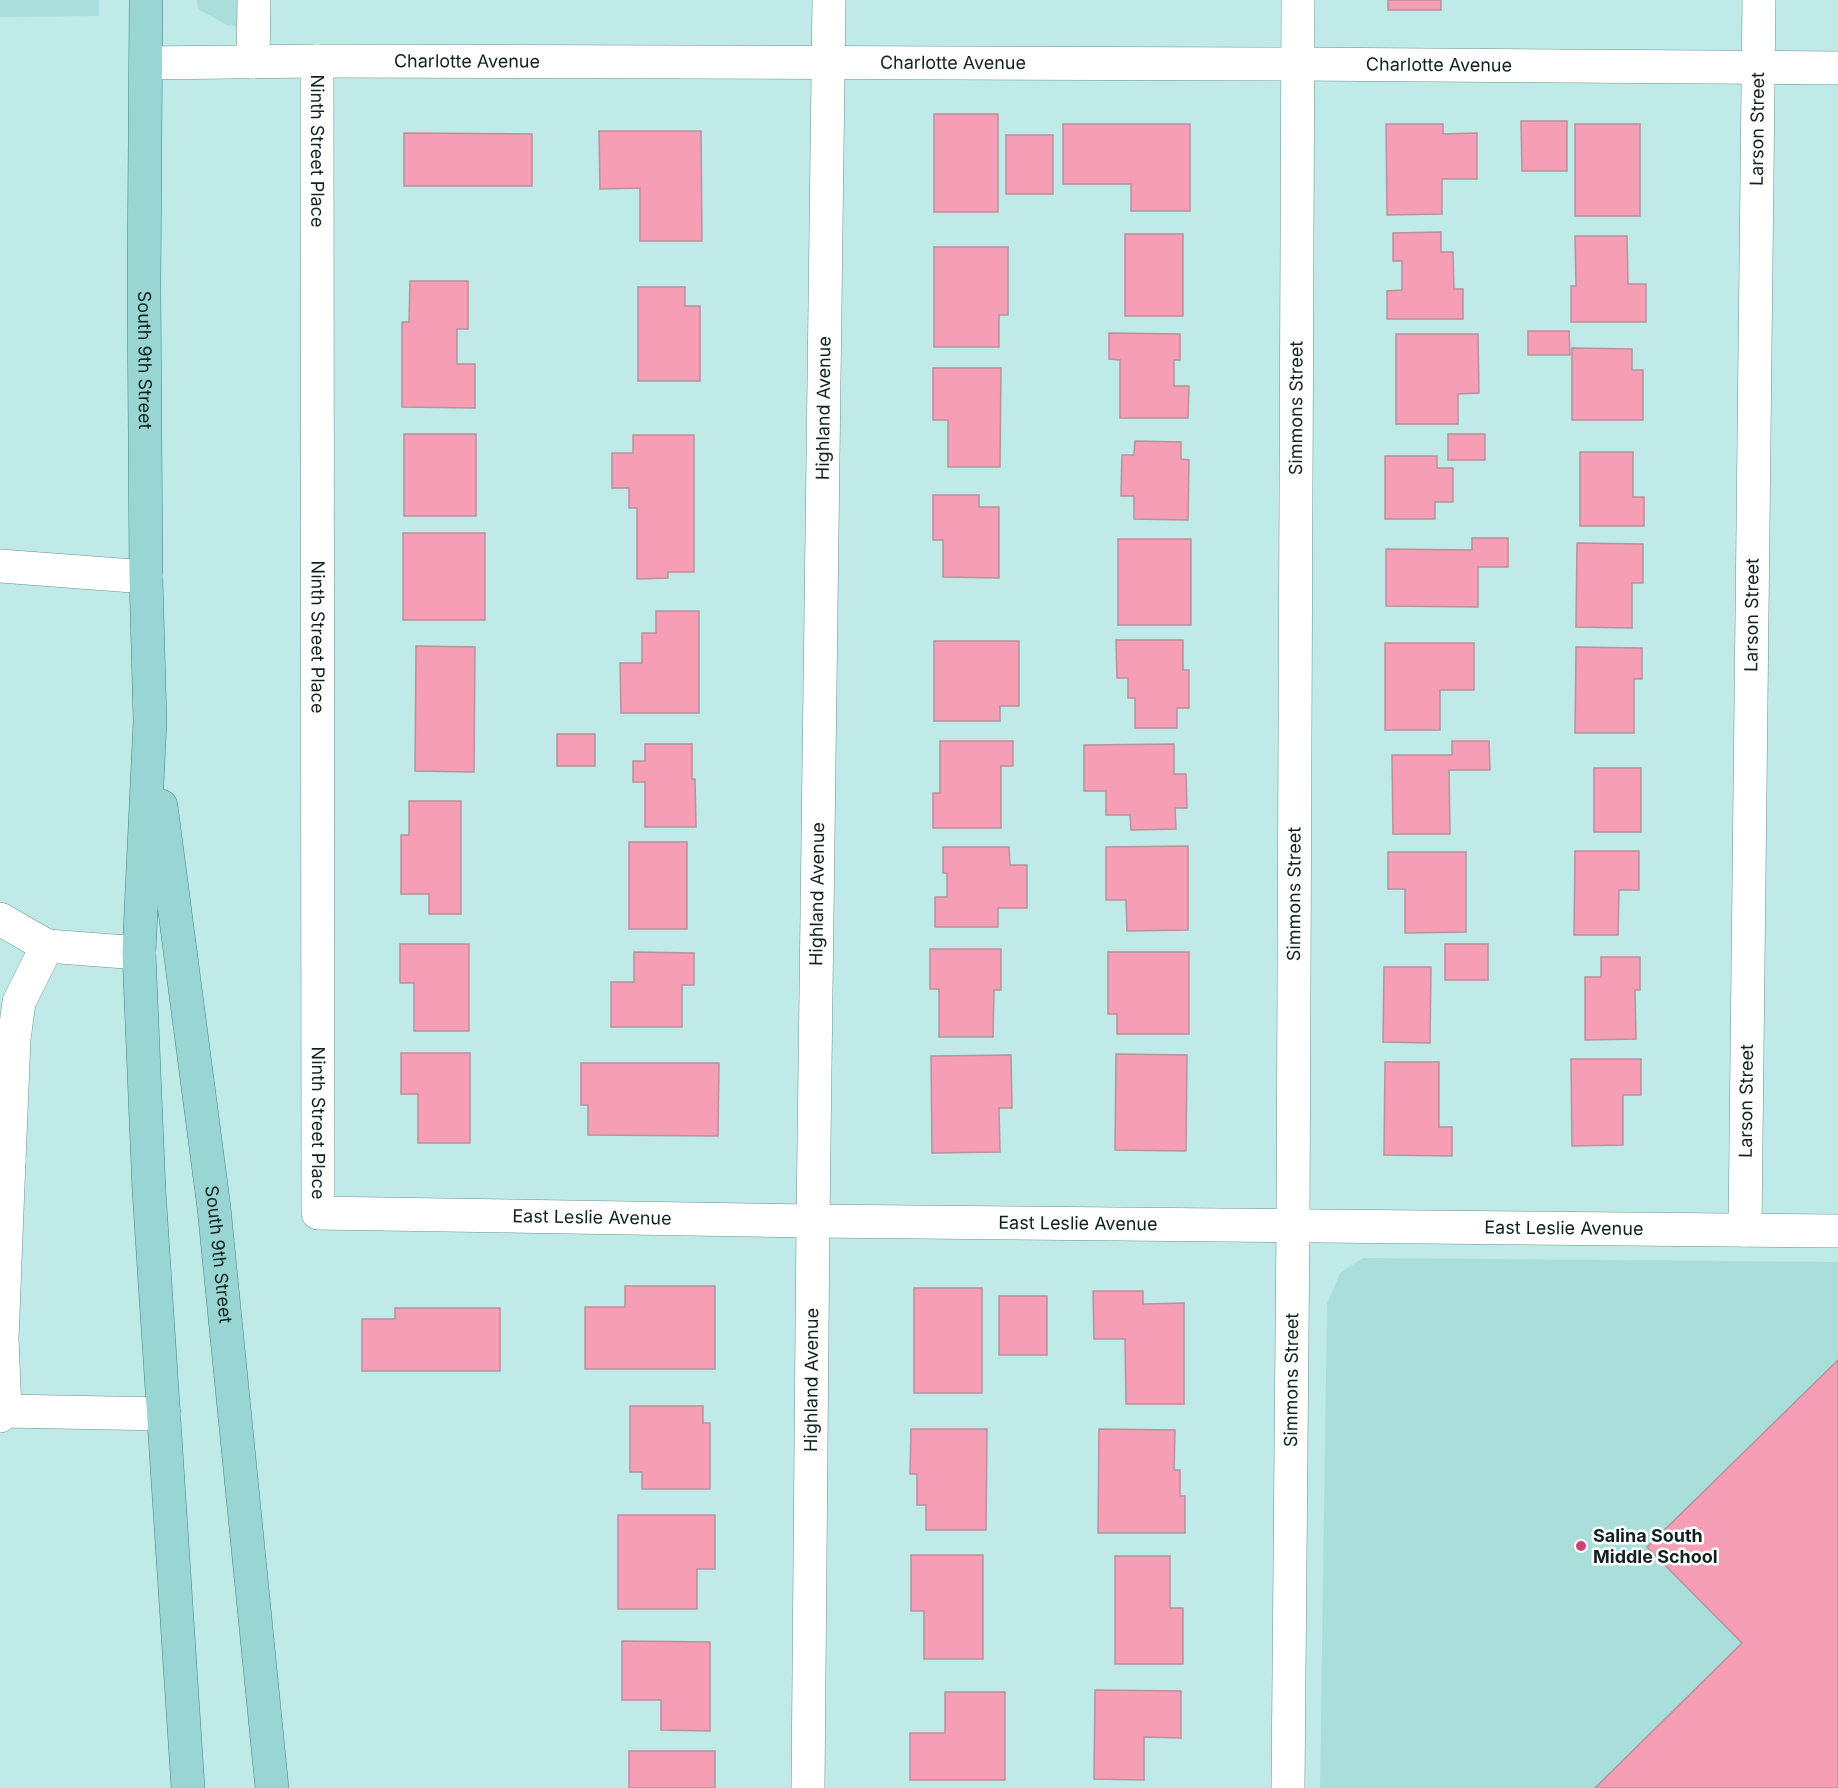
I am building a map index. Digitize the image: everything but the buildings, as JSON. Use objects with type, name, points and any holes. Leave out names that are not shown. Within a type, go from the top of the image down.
[{"type":"main road","name":"South 9th Street","points":[[146,0],[144,300],[146,576],[150,721],[139,953],[149,1191],[188,1788]]},
{"type":"main road","name":"South 9th Street","points":[[150,721],[214,1208],[272,1788]]},
{"type":"street","points":[[253,62],[254,0]]},
{"type":"street","name":"Highland Avenue","points":[[808,1788],[829,0]]},
{"type":"street","name":"Simmons Street","points":[[1288,1788],[1293,1225],[1298,0]]},
{"type":"street","name":"Larson Street","points":[[1745,1230],[1759,0]]},
{"type":"street","name":"Ninth Street Place","points":[[317,62],[318,1213]]},
{"type":"street","name":"Charlotte Avenue","points":[[146,63],[1298,64],[1838,68]]},
{"type":"street","points":[[0,566],[146,576]]},
{"type":"street","points":[[0,919],[47,946],[139,953]]},
{"type":"street","points":[[47,946],[19,1002],[14,1038],[4,1158],[3,1413],[164,1414]]},
{"type":"street","name":"East Leslie Avenue","points":[[318,1213],[813,1221],[1838,1231]]},
{"type":"shaded area","points":[[0,0],[99,0],[99,16],[0,17]]},
{"type":"shaded area","points":[[197,0],[270,0],[271,33],[227,25],[198,9]]},
{"type":"shaded area","name":"Salina South Middle School","points":[[1363,1258],[1838,1262],[1838,1788],[1320,1788],[1327,1304],[1340,1273]]},
{"type":"place","name":"Salina South Middle School","points":[[1581,1546]]}]
